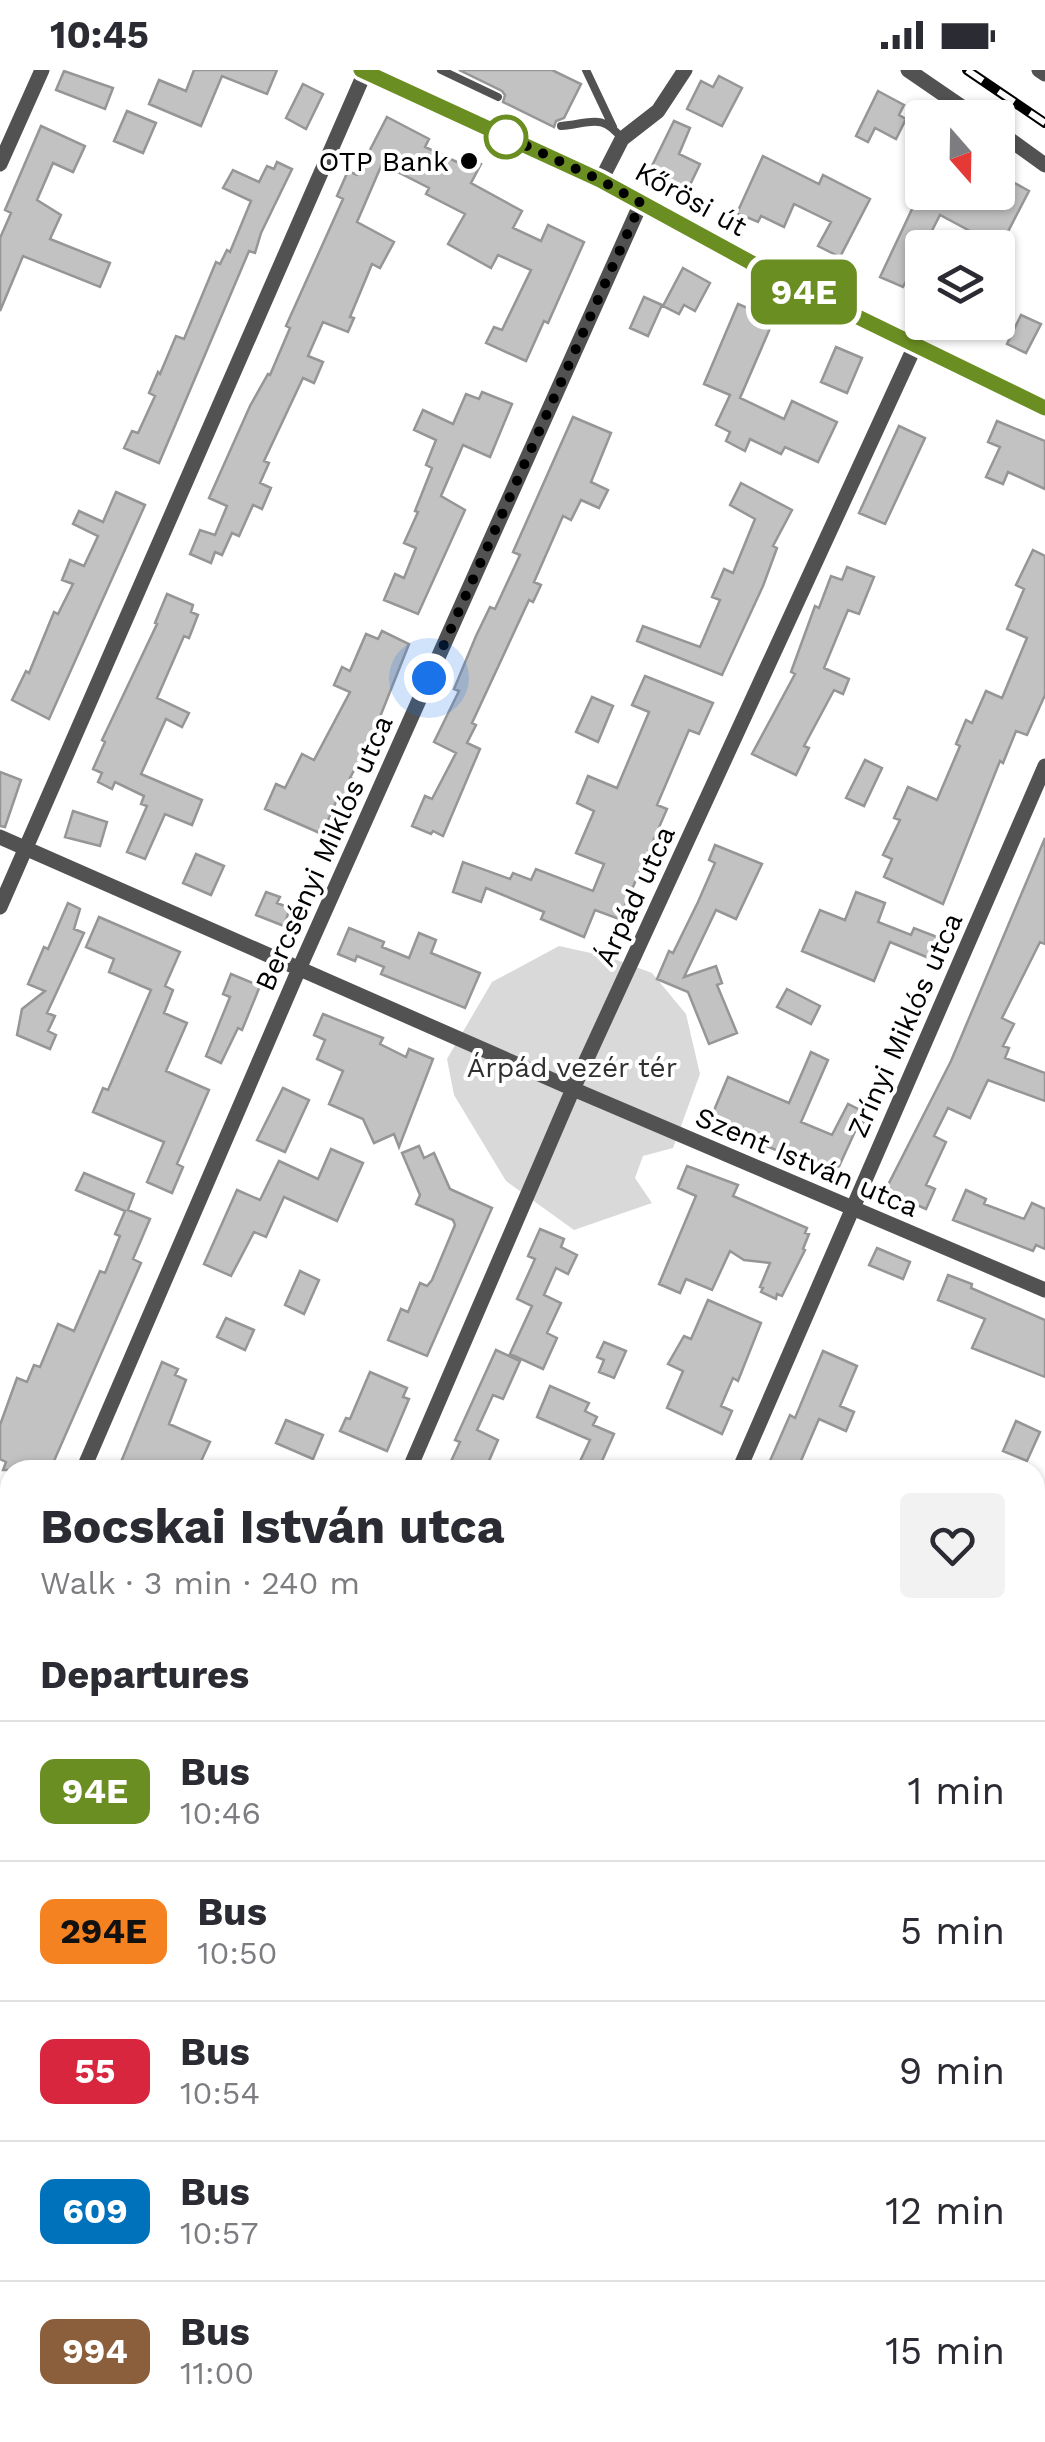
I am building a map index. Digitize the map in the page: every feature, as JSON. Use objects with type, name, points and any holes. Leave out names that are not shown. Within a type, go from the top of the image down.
[{"type":"main road","name":"Kőrösi út","points":[[369,72],[600,180],[794,286],[1045,408]]},
{"type":"street","points":[[0,164],[42,70]]},
{"type":"street","points":[[600,180],[618,133],[658,111],[685,70]]},
{"type":"street","points":[[908,70],[952,100]]},
{"type":"street","points":[[0,908],[369,72]]},
{"type":"street","points":[[1015,143],[1045,165]]},
{"type":"street","name":"Bercsényi Miklós utca","points":[[87,1460],[299,970],[641,203]]},
{"type":"street","name":"Árpád utca","points":[[412,1460],[574,1089],[915,346]]},
{"type":"street","name":"Zrínyi Miklós utca","points":[[743,1460],[1045,766]]},
{"type":"street","name":"Szent István utca","points":[[0,838],[1045,1290]]},
{"type":"lane","points":[[440,70],[498,97]]},
{"type":"lane","points":[[586,70],[618,133]]},
{"type":"lane","points":[[561,126],[592,120],[618,133]]},
{"type":"green space","name":"Árpád vezér tér","points":[[559,946],[609,957],[652,973],[686,1014],[700,1074],[673,1148],[643,1156],[635,1178],[652,1203],[574,1230],[506,1181],[454,1095],[447,1059],[492,982]]},
{"type":"building","points":[[194,70],[277,70],[267,94],[222,76],[201,126],[149,104],[159,80],[186,91]]},
{"type":"building","points":[[459,70],[552,70],[581,84],[564,118],[556,121],[554,127],[503,102],[502,91]]},
{"type":"building","points":[[64,71],[113,88],[105,109],[56,90]]},
{"type":"building","points":[[719,76],[742,88],[722,126],[687,109],[701,81],[713,87]]},
{"type":"building","points":[[303,84],[323,94],[306,129],[286,118]]},
{"type":"building","points":[[878,91],[904,105],[899,115],[905,121],[896,139],[875,128],[868,142],[856,136]]},
{"type":"building","points":[[127,111],[156,123],[143,153],[114,141]]},
{"type":"building","points":[[387,117],[429,139],[425,147],[459,163],[463,155],[481,164],[471,183],[522,211],[513,228],[541,241],[548,225],[584,242],[548,323],[544,321],[526,361],[486,343],[494,327],[502,330],[531,270],[498,255],[491,268],[448,244],[465,214],[426,194],[429,188],[382,164],[357,222],[394,242],[380,268],[372,264],[350,317],[354,318],[348,332],[323,322],[308,356],[323,362],[314,383],[303,378],[264,461],[269,463],[260,483],[271,488],[262,509],[253,505],[239,536],[232,533],[222,555],[215,552],[211,563],[190,554],[200,530],[215,535],[227,506],[209,498],[290,328],[286,326],[343,199],[337,196],[348,171],[357,175]]},
{"type":"building","points":[[674,121],[690,128],[679,154],[700,164],[688,189],[650,170]]},
{"type":"building","points":[[41,126],[85,146],[73,172],[53,163],[37,200],[61,215],[50,239],[110,263],[100,287],[23,256],[0,311],[0,238],[11,213],[5,210]]},
{"type":"building","points":[[763,156],[819,184],[823,175],[870,199],[840,257],[818,246],[831,222],[794,204],[784,227],[761,216],[758,222],[737,213]]},
{"type":"building","points":[[277,162],[292,169],[255,253],[249,251],[159,463],[124,448],[132,431],[138,433],[155,396],[149,393],[158,372],[176,336],[184,339],[216,262],[220,264],[227,250],[230,252],[251,201],[223,188],[233,170],[259,182],[267,166],[274,169]]},
{"type":"building","points":[[1015,183],[1029,191],[1009,230],[968,230],[940,215],[932,230],[905,230],[903,287],[880,277],[912,210],[1015,210]]},
{"type":"building","points":[[683,268],[710,283],[695,311],[684,305],[679,314],[663,306]]},
{"type":"building","points":[[644,297],[662,305],[648,336],[630,328]]},
{"type":"building","points":[[738,304],[774,319],[740,398],[784,419],[792,401],[837,422],[818,462],[785,447],[781,454],[750,439],[745,451],[726,441],[730,432],[716,425],[730,395],[704,384]]},
{"type":"building","points":[[1021,315],[1041,324],[1026,353],[1007,344],[1015,340]]},
{"type":"building","points":[[836,347],[862,358],[847,393],[821,382]]},
{"type":"building","points":[[482,392],[512,404],[490,457],[463,445],[441,496],[465,510],[418,614],[384,600],[395,574],[404,578],[416,548],[404,543],[432,468],[426,465],[436,440],[414,430],[423,410],[453,424],[466,394],[479,399]]},
{"type":"building","points":[[573,417],[611,433],[591,482],[608,490],[599,508],[581,500],[571,520],[563,516],[534,582],[541,585],[533,602],[529,600],[472,723],[476,725],[467,743],[480,749],[443,836],[433,831],[431,834],[412,826],[425,796],[432,799],[456,753],[434,742],[459,691],[454,689],[476,636],[490,607],[495,609],[520,555],[513,552]]},
{"type":"building","points":[[997,421],[1045,441],[1045,489],[1008,472],[1003,484],[986,477],[1000,447],[988,442]]},
{"type":"building","points":[[899,426],[925,438],[885,524],[859,513]]},
{"type":"building","points":[[741,483],[792,510],[773,546],[777,548],[763,586],[722,675],[637,641],[643,626],[700,647],[720,600],[712,597],[724,569],[733,573],[755,519],[730,505]]},
{"type":"building","points":[[116,492],[145,505],[49,719],[12,700],[26,671],[29,673],[54,612],[58,614],[73,584],[62,580],[70,560],[84,566],[98,536],[73,524],[79,511],[103,522]]},
{"type":"building","points":[[1033,550],[1045,556],[1045,695],[1027,735],[1016,731],[1003,763],[1000,761],[943,904],[884,877],[892,859],[883,855],[900,820],[894,818],[908,787],[937,800],[960,746],[956,744],[966,720],[972,723],[986,691],[1002,698],[1027,638],[1007,629],[1024,589],[1016,585]]},
{"type":"building","points":[[847,567],[874,577],[859,614],[848,610],[824,668],[849,679],[843,694],[834,690],[804,746],[809,748],[796,775],[752,754],[795,674],[791,672],[815,606],[819,608],[831,576],[842,580]]},
{"type":"building","points":[[167,594],[193,605],[191,612],[198,615],[189,638],[184,636],[157,698],[189,713],[182,727],[166,719],[141,774],[202,800],[192,825],[165,814],[145,859],[127,852],[147,806],[141,804],[144,796],[115,782],[112,789],[98,782],[102,773],[93,769],[105,742],[102,740],[157,624]]},
{"type":"building","points":[[382,631],[409,644],[374,732],[350,778],[353,779],[344,797],[339,795],[322,834],[265,809],[276,784],[285,788],[302,754],[314,760],[350,692],[334,685],[342,667],[350,671],[366,634],[378,639]]},
{"type":"building","points":[[645,676],[713,703],[699,734],[689,730],[657,805],[667,809],[619,919],[595,910],[584,937],[541,919],[544,912],[486,888],[481,902],[453,892],[463,862],[510,879],[513,873],[531,880],[536,869],[593,891],[604,864],[576,853],[594,811],[577,803],[588,776],[617,788],[649,712],[632,705]]},
{"type":"building","points":[[592,697],[613,706],[598,742],[576,732]]},
{"type":"building","points":[[865,760],[882,768],[864,806],[846,798]]},
{"type":"building","points":[[0,772],[21,780],[5,827],[0,826]]},
{"type":"building","points":[[73,811],[107,822],[100,846],[65,837]]},
{"type":"building","points":[[1045,838],[1045,944],[1040,942],[1002,1018],[1014,1024],[1003,1046],[1009,1048],[1005,1058],[1045,1073],[1045,1101],[988,1080],[970,1118],[948,1108],[934,1136],[946,1142],[926,1185],[935,1189],[926,1209],[885,1191],[951,1061]]},
{"type":"building","points":[[715,845],[762,864],[736,919],[716,910],[684,977],[716,966],[722,983],[717,985],[737,1033],[709,1044],[688,992],[657,979],[715,863],[709,860]]},
{"type":"building","points":[[196,854],[224,866],[211,895],[183,883]]},
{"type":"building","points":[[266,892],[280,897],[277,903],[290,908],[284,926],[256,915]]},
{"type":"building","points":[[856,892],[885,903],[878,922],[911,935],[914,928],[937,937],[929,958],[890,942],[874,981],[802,951],[820,910],[845,920]]},
{"type":"building","points":[[68,903],[80,909],[74,929],[84,933],[47,1013],[55,1016],[48,1031],[56,1035],[50,1049],[17,1035],[22,1009],[45,991],[28,984]]},
{"type":"building","points":[[99,917],[180,952],[165,986],[173,990],[164,1013],[187,1023],[166,1071],[209,1090],[177,1164],[183,1167],[172,1193],[147,1182],[164,1142],[93,1112],[103,1088],[108,1090],[151,990],[109,972],[114,959],[86,947]]},
{"type":"building","points":[[349,928],[384,942],[382,947],[409,958],[419,933],[436,940],[431,953],[480,973],[465,1008],[381,974],[384,967],[357,956],[355,961],[338,954]]},
{"type":"building","points":[[231,974],[260,986],[242,1030],[238,1028],[221,1063],[206,1056],[230,997],[223,994]]},
{"type":"building","points":[[787,989],[820,1006],[811,1024],[777,1007]]},
{"type":"building","points":[[323,1014],[383,1038],[380,1044],[406,1057],[409,1049],[433,1059],[399,1147],[394,1134],[374,1143],[363,1119],[329,1104],[343,1071],[317,1059],[325,1040],[314,1035]]},
{"type":"building","points":[[811,1052],[828,1060],[801,1122],[832,1135],[848,1104],[868,1114],[857,1127],[837,1171],[757,1142],[760,1135],[712,1115],[728,1077],[789,1103]]},
{"type":"building","points":[[283,1088],[309,1100],[285,1152],[257,1140]]},
{"type":"building","points":[[419,1146],[424,1158],[434,1153],[450,1189],[492,1208],[427,1356],[388,1340],[401,1309],[408,1312],[420,1283],[427,1286],[432,1280],[455,1225],[453,1220],[416,1204],[420,1195],[402,1153]]},
{"type":"building","points":[[331,1149],[363,1163],[337,1221],[284,1197],[266,1237],[254,1232],[231,1276],[204,1264],[237,1190],[260,1200],[279,1161],[318,1179]]},
{"type":"building","points":[[687,1166],[738,1185],[733,1196],[807,1228],[805,1250],[782,1296],[777,1294],[776,1299],[761,1292],[770,1263],[744,1260],[730,1251],[712,1290],[686,1279],[680,1293],[659,1284],[696,1196],[678,1188]]},
{"type":"building","points":[[84,1173],[134,1194],[128,1210],[150,1219],[133,1259],[141,1263],[54,1460],[2,1460],[0,1425],[17,1378],[27,1382],[34,1365],[40,1367],[58,1324],[74,1331],[120,1236],[115,1234],[125,1211],[76,1190]]},
{"type":"building","points":[[966,1190],[986,1199],[984,1204],[1024,1219],[1032,1203],[1045,1209],[1045,1249],[1036,1245],[1033,1251],[953,1220]]},
{"type":"building","points":[[540,1229],[564,1239],[561,1247],[577,1255],[568,1274],[556,1268],[544,1295],[561,1303],[547,1333],[557,1338],[543,1369],[510,1354],[532,1306],[517,1299],[535,1259],[528,1256]]},
{"type":"building","points":[[877,1248],[910,1262],[903,1279],[869,1265]]},
{"type":"building","points":[[300,1271],[319,1280],[304,1314],[285,1305]]},
{"type":"building","points":[[948,1275],[1045,1320],[1045,1377],[972,1348],[985,1319],[938,1300]]},
{"type":"building","points":[[708,1300],[761,1323],[738,1381],[733,1378],[721,1406],[732,1411],[722,1434],[667,1408],[683,1371],[668,1364],[684,1336],[691,1339]]},
{"type":"building","points":[[226,1318],[254,1330],[245,1350],[217,1337]]},
{"type":"building","points":[[604,1342],[626,1351],[614,1378],[599,1372],[604,1360],[597,1357]]},
{"type":"building","points":[[496,1350],[520,1361],[503,1399],[493,1395],[477,1430],[498,1440],[489,1460],[452,1460],[460,1442],[455,1440]]},
{"type":"building","points":[[823,1351],[857,1366],[840,1406],[854,1412],[846,1431],[819,1419],[801,1460],[770,1460],[790,1415],[795,1418]]},
{"type":"building","points":[[162,1362],[178,1369],[175,1375],[186,1380],[169,1424],[210,1442],[202,1460],[122,1460]]},
{"type":"building","points":[[370,1372],[407,1388],[403,1397],[409,1399],[387,1451],[340,1431],[346,1418],[350,1419]]},
{"type":"building","points":[[550,1386],[589,1403],[585,1411],[597,1417],[593,1425],[614,1434],[602,1460],[581,1460],[590,1440],[537,1417]]},
{"type":"building","points":[[286,1420],[323,1435],[313,1459],[276,1443]]},
{"type":"building","points":[[1016,1421],[1040,1432],[1027,1460],[1003,1451]]},
{"type":"railway","points":[[967,70],[1045,123]]},
{"type":"bus line","name":"94E","points":[[361,70],[600,180],[794,286],[1045,408]]},
{"type":"place","name":"OTP Bank","points":[[469,161]]},
{"type":"route","points":[[429,678],[641,203],[503,135],[506,137]]}]
